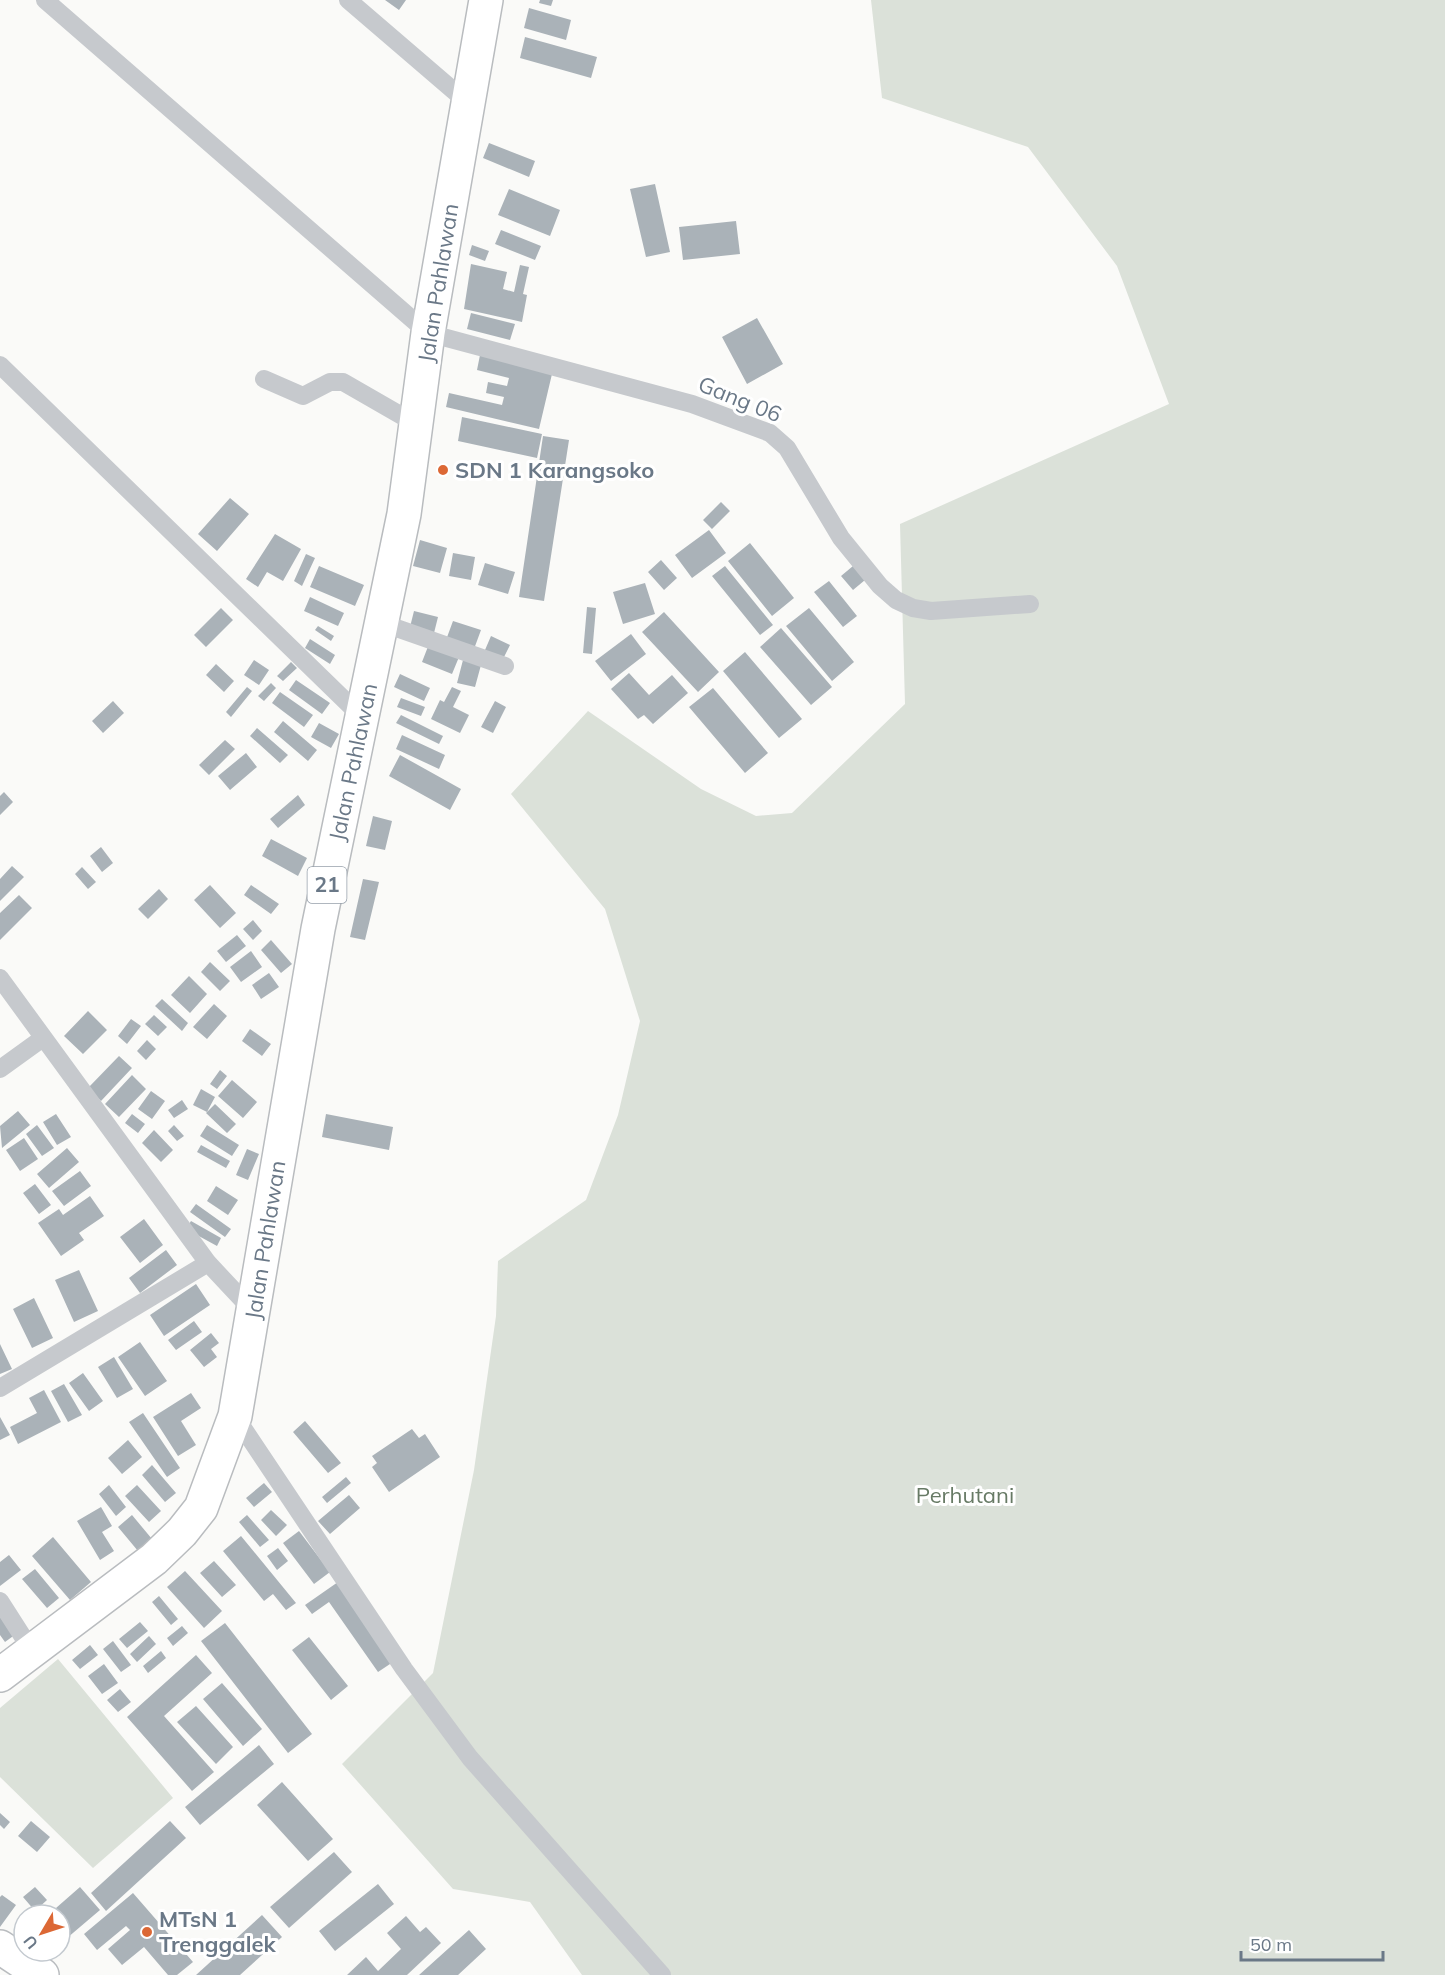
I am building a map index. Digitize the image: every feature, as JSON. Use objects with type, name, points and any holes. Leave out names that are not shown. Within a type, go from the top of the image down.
[{"type":"highway","name":"Jalan Pahlawan","points":[[0,1675],[154,1559],[182,1532],[201,1508],[236,1416],[318,929],[404,514],[428,333],[486,0]]},
{"type":"highway","points":[[0,1947],[42,1975]]},
{"type":"street","points":[[45,0],[428,333]]},
{"type":"street","points":[[348,0],[468,103]]},
{"type":"street","name":"Gang 06","points":[[428,333],[692,404],[770,433],[787,448],[842,538],[880,586],[896,600],[913,608],[951,611],[1030,604]]},
{"type":"street","points":[[0,365],[363,718]]},
{"type":"street","points":[[264,379],[303,396],[330,382],[343,382],[416,424]]},
{"type":"street","points":[[382,623],[505,666]]},
{"type":"street","points":[[0,978],[208,1263],[253,1311]]},
{"type":"street","points":[[0,1069],[42,1038]]},
{"type":"street","points":[[0,1388],[208,1263]]},
{"type":"street","points":[[236,1416],[404,1669],[470,1758],[662,1975]]},
{"type":"street","points":[[0,1601],[32,1651]]},
{"type":"green space","name":"Perhutani","points":[[871,0],[1445,0],[1445,1975],[582,1975],[530,1902],[453,1889],[342,1764],[433,1673],[474,1470],[496,1316],[498,1261],[586,1200],[618,1115],[640,1021],[605,909],[511,794],[588,711],[701,789],[756,816],[792,813],[905,704],[900,524],[1169,404],[1117,266],[1028,147],[882,98]]},
{"type":"green space","points":[[58,1659],[173,1798],[93,1868],[0,1777],[0,1708]]},
{"type":"building","points":[[385,0],[406,0],[399,10]]},
{"type":"building","points":[[540,0],[553,0],[551,6],[539,3]]},
{"type":"building","points":[[529,8],[571,20],[566,40],[524,28]]},
{"type":"building","points":[[525,37],[597,57],[591,78],[520,58]]},
{"type":"building","points":[[489,143],[535,161],[529,177],[483,158]]},
{"type":"building","points":[[655,184],[670,252],[646,257],[630,189]]},
{"type":"building","points":[[509,189],[560,210],[550,236],[498,215]]},
{"type":"building","points":[[736,221],[740,254],[683,260],[679,227]]},
{"type":"building","points":[[501,230],[541,246],[535,260],[495,244]]},
{"type":"building","points":[[472,245],[489,251],[485,261],[469,255]]},
{"type":"building","points":[[471,264],[507,272],[503,289],[514,292],[520,265],[529,267],[523,294],[527,295],[522,322],[464,309]]},
{"type":"building","points":[[471,313],[515,324],[510,340],[467,329]]},
{"type":"building","points":[[757,318],[783,364],[747,384],[722,337]]},
{"type":"building","points":[[480,355],[552,374],[539,429],[446,407],[449,393],[502,405],[504,397],[486,393],[488,382],[507,386],[509,378],[477,370]]},
{"type":"building","points":[[462,417],[542,434],[537,458],[458,441]]},
{"type":"building","points":[[543,436],[569,440],[544,601],[519,597]]},
{"type":"building","points":[[230,498],[249,514],[217,551],[198,534]]},
{"type":"building","points":[[721,502],[730,511],[712,529],[703,520]]},
{"type":"building","points":[[709,530],[726,553],[692,578],[675,555]]},
{"type":"building","points":[[275,534],[301,549],[283,581],[267,572],[258,587],[246,579]]},
{"type":"building","points":[[420,540],[447,548],[440,573],[413,566]]},
{"type":"building","points":[[750,543],[794,598],[772,616],[728,561]]},
{"type":"building","points":[[453,553],[475,557],[471,580],[449,576]]},
{"type":"building","points":[[306,554],[315,558],[302,586],[294,581]]},
{"type":"building","points":[[661,560],[677,578],[664,590],[648,572]]},
{"type":"building","points":[[485,563],[515,572],[508,594],[478,585]]},
{"type":"building","points":[[319,566],[364,585],[355,606],[310,587]]},
{"type":"building","points":[[725,566],[773,625],[760,635],[712,576]]},
{"type":"building","points":[[853,566],[865,580],[853,590],[841,576]]},
{"type":"building","points":[[829,581],[857,616],[843,627],[814,592]]},
{"type":"building","points":[[645,583],[655,614],[623,624],[613,592]]},
{"type":"building","points":[[310,597],[344,613],[338,626],[304,611]]},
{"type":"building","points":[[587,607],[596,608],[592,654],[583,653]]},
{"type":"building","points":[[221,608],[233,620],[206,647],[194,635]]},
{"type":"building","points":[[809,608],[854,662],[832,681],[786,626]]},
{"type":"building","points":[[414,611],[438,617],[433,637],[409,631]]},
{"type":"building","points":[[664,612],[719,672],[698,692],[642,632]]},
{"type":"building","points":[[453,621],[481,630],[474,649],[446,640]]},
{"type":"building","points":[[318,626],[334,636],[331,641],[315,630]]},
{"type":"building","points":[[781,628],[832,687],[811,705],[760,647]]},
{"type":"building","points":[[631,634],[646,654],[611,681],[595,661]]},
{"type":"building","points":[[491,636],[510,645],[503,659],[485,650]]},
{"type":"building","points":[[310,639],[335,655],[330,664],[305,648]]},
{"type":"building","points":[[429,644],[459,657],[452,674],[422,662]]},
{"type":"building","points":[[745,652],[802,719],[779,738],[723,671]]},
{"type":"building","points":[[254,660],[269,670],[259,685],[244,675]]},
{"type":"building","points":[[463,660],[481,665],[475,687],[457,683]]},
{"type":"building","points":[[291,662],[297,668],[283,681],[277,676]]},
{"type":"building","points":[[216,664],[234,681],[224,692],[206,675]]},
{"type":"building","points":[[629,673],[649,695],[672,675],[688,693],[653,724],[644,715],[638,719],[611,689]]},
{"type":"building","points":[[400,674],[430,688],[424,701],[394,687]]},
{"type":"building","points":[[296,680],[330,703],[322,714],[289,690]]},
{"type":"building","points":[[271,683],[276,688],[264,701],[258,696]]},
{"type":"building","points":[[247,687],[252,691],[231,717],[226,712]]},
{"type":"building","points":[[452,687],[461,691],[453,707],[469,715],[460,733],[431,719],[440,700],[444,702]]},
{"type":"building","points":[[713,688],[768,753],[745,773],[689,707]]},
{"type":"building","points":[[280,692],[313,715],[304,727],[272,703]]},
{"type":"building","points":[[401,698],[425,707],[421,716],[397,707]]},
{"type":"building","points":[[113,701],[124,713],[103,733],[92,721]]},
{"type":"building","points":[[495,701],[506,707],[493,733],[481,727]]},
{"type":"building","points":[[401,715],[443,736],[439,744],[396,723]]},
{"type":"building","points":[[283,721],[317,750],[308,761],[274,732]]},
{"type":"building","points":[[319,723],[339,734],[331,748],[311,737]]},
{"type":"building","points":[[257,728],[288,755],[280,763],[250,736]]},
{"type":"building","points":[[402,735],[445,755],[439,769],[396,749]]},
{"type":"building","points":[[225,740],[235,749],[209,775],[199,765]]},
{"type":"building","points":[[246,753],[257,767],[230,790],[218,776]]},
{"type":"building","points":[[400,755],[461,789],[450,810],[389,776]]},
{"type":"building","points":[[4,792],[13,802],[0,815],[0,796]]},
{"type":"building","points":[[298,795],[305,805],[278,828],[270,819]]},
{"type":"building","points":[[373,816],[392,821],[385,850],[366,846]]},
{"type":"building","points":[[271,839],[307,858],[298,876],[262,856]]},
{"type":"building","points":[[101,847],[113,863],[102,872],[90,856]]},
{"type":"building","points":[[12,866],[24,877],[0,901],[0,879]]},
{"type":"building","points":[[82,867],[96,882],[88,889],[75,874]]},
{"type":"building","points":[[363,879],[379,882],[365,940],[350,937]]},
{"type":"building","points":[[210,885],[236,913],[220,928],[194,900]]},
{"type":"building","points":[[251,885],[279,904],[271,914],[244,895]]},
{"type":"building","points":[[159,889],[168,899],[148,919],[138,909]]},
{"type":"building","points":[[19,895],[32,908],[0,940],[0,913]]},
{"type":"building","points":[[253,920],[262,931],[253,940],[243,929]]},
{"type":"building","points":[[237,935],[246,946],[226,962],[217,951]]},
{"type":"building","points":[[271,940],[292,964],[281,973],[261,950]]},
{"type":"building","points":[[251,951],[262,967],[241,982],[230,967]]},
{"type":"building","points":[[210,962],[230,981],[220,991],[201,972]]},
{"type":"building","points":[[269,973],[279,987],[261,999],[252,985]]},
{"type":"building","points":[[189,976],[207,994],[190,1013],[171,995]]},
{"type":"building","points":[[162,999],[188,1023],[182,1031],[155,1006]]},
{"type":"building","points":[[214,1004],[227,1016],[207,1039],[193,1027]]},
{"type":"building","points":[[88,1011],[107,1030],[83,1054],[64,1036]]},
{"type":"building","points":[[154,1015],[167,1027],[158,1036],[145,1024]]},
{"type":"building","points":[[131,1019],[141,1026],[127,1044],[118,1036]]},
{"type":"building","points":[[250,1029],[271,1044],[262,1056],[242,1041]]},
{"type":"building","points":[[147,1040],[156,1049],[146,1060],[137,1051]]},
{"type":"building","points":[[119,1056],[132,1068],[101,1101],[88,1088]]},
{"type":"building","points":[[220,1070],[227,1076],[217,1089],[210,1084]]},
{"type":"building","points":[[132,1075],[146,1089],[119,1117],[105,1104]]},
{"type":"building","points":[[232,1080],[257,1102],[243,1118],[218,1096]]},
{"type":"building","points":[[201,1089],[215,1097],[207,1112],[193,1105]]},
{"type":"building","points":[[151,1091],[165,1101],[152,1119],[138,1109]]},
{"type":"building","points":[[182,1100],[188,1109],[174,1118],[168,1110]]},
{"type":"building","points":[[215,1104],[236,1124],[227,1133],[206,1113]]},
{"type":"building","points":[[18,1111],[30,1125],[2,1148],[0,1126]]},
{"type":"building","points":[[56,1114],[71,1137],[57,1145],[43,1122]]},
{"type":"building","points":[[132,1114],[145,1124],[138,1133],[125,1123]]},
{"type":"building","points":[[326,1114],[393,1127],[389,1150],[322,1137]]},
{"type":"building","points":[[37,1125],[54,1148],[42,1156],[26,1134]]},
{"type":"building","points":[[174,1125],[184,1136],[177,1141],[168,1131]]},
{"type":"building","points":[[207,1125],[239,1145],[232,1156],[200,1136]]},
{"type":"building","points":[[154,1130],[173,1150],[161,1162],[142,1143]]},
{"type":"building","points":[[24,1138],[38,1159],[20,1171],[6,1150]]},
{"type":"building","points":[[201,1145],[230,1161],[226,1168],[197,1152]]},
{"type":"building","points":[[67,1148],[79,1162],[49,1188],[37,1174]]},
{"type":"building","points":[[247,1149],[259,1154],[248,1180],[236,1175]]},
{"type":"building","points":[[80,1171],[91,1186],[64,1206],[52,1191]]},
{"type":"building","points":[[35,1184],[51,1205],[39,1214],[23,1193]]},
{"type":"building","points":[[216,1186],[238,1200],[228,1215],[207,1201]]},
{"type":"building","points":[[90,1196],[104,1216],[79,1233],[84,1240],[61,1256],[38,1223],[59,1209],[63,1215]]},
{"type":"building","points":[[196,1204],[231,1229],[225,1237],[190,1212]]},
{"type":"building","points":[[144,1219],[163,1245],[140,1263],[120,1237]]},
{"type":"building","points":[[191,1221],[221,1238],[217,1246],[186,1229]]},
{"type":"building","points":[[166,1250],[177,1265],[140,1293],[129,1278]]},
{"type":"building","points":[[79,1270],[98,1311],[74,1322],[55,1280]]},
{"type":"building","points":[[196,1284],[210,1305],[164,1336],[150,1315]]},
{"type":"building","points":[[34,1298],[53,1338],[32,1348],[13,1309]]},
{"type":"building","points":[[194,1321],[202,1332],[176,1350],[168,1340]]},
{"type":"building","points":[[211,1333],[219,1343],[211,1349],[217,1357],[204,1367],[190,1350]]},
{"type":"building","points":[[140,1342],[167,1381],[145,1396],[118,1357]]},
{"type":"building","points":[[0,1344],[12,1369],[0,1374]]},
{"type":"building","points":[[114,1357],[133,1389],[117,1398],[98,1367]]},
{"type":"building","points":[[83,1373],[103,1401],[89,1411],[69,1383]]},
{"type":"building","points":[[64,1384],[82,1415],[68,1422],[51,1391]]},
{"type":"building","points":[[44,1390],[61,1422],[18,1444],[10,1427],[37,1413],[29,1398]]},
{"type":"building","points":[[191,1393],[201,1408],[181,1421],[196,1445],[178,1456],[153,1417]]},
{"type":"building","points":[[143,1413],[180,1468],[167,1477],[129,1422]]},
{"type":"building","points":[[0,1417],[10,1435],[0,1440]]},
{"type":"building","points":[[305,1421],[341,1463],[328,1473],[293,1432]]},
{"type":"building","points":[[412,1429],[419,1438],[425,1434],[440,1457],[389,1492],[372,1467],[377,1463],[372,1456]]},
{"type":"building","points":[[128,1440],[142,1457],[122,1474],[108,1458]]},
{"type":"building","points":[[152,1465],[176,1493],[165,1502],[142,1475]]},
{"type":"building","points":[[346,1477],[351,1483],[327,1503],[322,1497]]},
{"type":"building","points":[[264,1483],[272,1492],[254,1507],[246,1498]]},
{"type":"building","points":[[109,1485],[126,1507],[116,1516],[99,1494]]},
{"type":"building","points":[[137,1485],[161,1511],[149,1522],[125,1496]]},
{"type":"building","points":[[349,1495],[360,1508],[330,1534],[318,1521]]},
{"type":"building","points":[[101,1507],[112,1526],[102,1532],[114,1551],[100,1560],[77,1521]]},
{"type":"building","points":[[271,1510],[287,1525],[276,1536],[261,1520]]},
{"type":"building","points":[[132,1515],[152,1539],[138,1551],[118,1527]]},
{"type":"building","points":[[247,1515],[269,1540],[260,1547],[239,1522]]},
{"type":"building","points":[[299,1531],[330,1572],[314,1584],[283,1543]]},
{"type":"building","points":[[241,1536],[296,1603],[286,1610],[273,1594],[264,1601],[223,1551]]},
{"type":"building","points":[[53,1537],[91,1582],[70,1600],[32,1556]]},
{"type":"building","points":[[278,1548],[288,1561],[277,1570],[267,1556]]},
{"type":"building","points":[[9,1555],[21,1570],[0,1586],[0,1562]]},
{"type":"building","points":[[214,1561],[236,1585],[222,1597],[200,1573]]},
{"type":"building","points":[[35,1569],[59,1598],[47,1608],[22,1579]]},
{"type":"building","points":[[185,1571],[222,1611],[204,1628],[167,1587]]},
{"type":"building","points":[[338,1582],[393,1662],[378,1672],[329,1602],[312,1614],[305,1605]]},
{"type":"building","points":[[159,1596],[178,1619],[171,1625],[152,1602]]},
{"type":"building","points":[[0,1611],[16,1634],[5,1642],[0,1635]]},
{"type":"building","points":[[140,1622],[148,1631],[127,1648],[119,1639]]},
{"type":"building","points":[[225,1623],[312,1734],[288,1753],[201,1641]]},
{"type":"building","points":[[182,1626],[188,1633],[173,1646],[167,1638]]},
{"type":"building","points":[[149,1636],[156,1644],[137,1662],[130,1654]]},
{"type":"building","points":[[309,1637],[348,1686],[331,1700],[292,1650]]},
{"type":"building","points":[[113,1641],[131,1665],[121,1672],[103,1649]]},
{"type":"building","points":[[90,1645],[98,1655],[80,1669],[72,1660]]},
{"type":"building","points":[[161,1651],[166,1658],[148,1673],[143,1666]]},
{"type":"building","points":[[196,1655],[212,1673],[164,1716],[214,1772],[192,1791],[127,1717]]},
{"type":"building","points":[[104,1664],[118,1683],[102,1694],[88,1676]]},
{"type":"building","points":[[222,1683],[262,1729],[243,1746],[203,1699]]},
{"type":"building","points":[[120,1689],[131,1702],[118,1712],[107,1700]]},
{"type":"building","points":[[196,1706],[233,1747],[216,1764],[177,1722]]},
{"type":"building","points":[[259,1745],[274,1764],[200,1825],[185,1807]]},
{"type":"building","points":[[282,1782],[333,1839],[308,1861],[257,1805]]},
{"type":"building","points":[[0,1813],[10,1822],[4,1829],[0,1825]]},
{"type":"building","points":[[31,1821],[50,1837],[37,1852],[18,1836]]},
{"type":"building","points":[[170,1821],[186,1838],[106,1911],[91,1893]]},
{"type":"building","points":[[334,1852],[352,1872],[289,1928],[270,1907]]},
{"type":"building","points":[[378,1884],[394,1904],[335,1951],[319,1931]]},
{"type":"building","points":[[35,1887],[47,1900],[44,1903],[28,1903],[23,1897]]},
{"type":"building","points":[[80,1887],[100,1910],[72,1934],[72,1903],[62,1903]]},
{"type":"building","name":"MTsN 1 Trenggalek","points":[[133,1893],[193,1962],[177,1975],[168,1975],[144,1947],[122,1965],[108,1949],[130,1930],[126,1926],[97,1950],[84,1934]]},
{"type":"building","points":[[2,1895],[13,1903],[12,1910],[0,1927],[0,1897]]},
{"type":"building","points":[[262,1915],[282,1937],[240,1975],[196,1975]]},
{"type":"building","points":[[406,1916],[420,1932],[426,1927],[441,1943],[407,1975],[347,1975],[366,1957],[378,1971],[401,1949],[387,1933]]},
{"type":"building","points":[[469,1930],[486,1949],[458,1975],[419,1975]]},
{"type":"place","name":"SDN 1 Karangsoko","points":[[443,470]]},
{"type":"place","name":"MTsN 1 Trenggalek","points":[[147,1932]]}]
